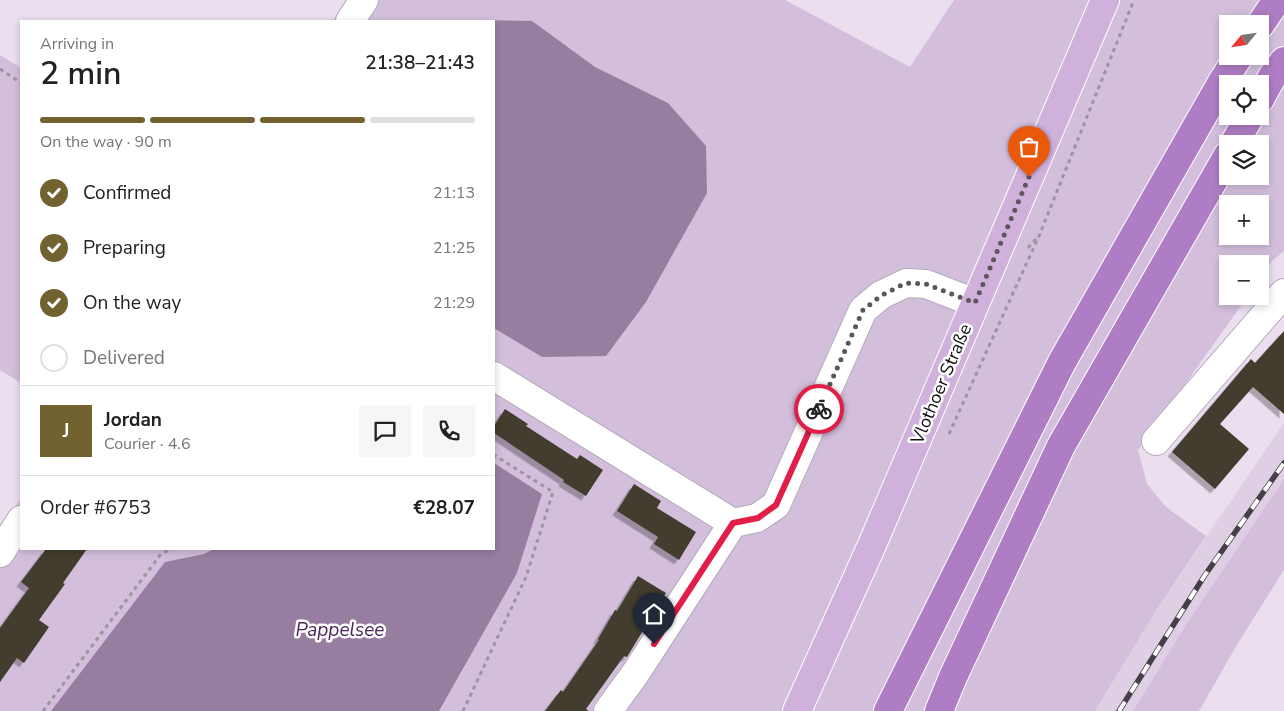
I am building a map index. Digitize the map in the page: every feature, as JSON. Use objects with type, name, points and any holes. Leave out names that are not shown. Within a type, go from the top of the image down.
[{"type":"highway","points":[[1267,15],[1277,0]]},
{"type":"highway","points":[[1269,82],[1284,60]]},
{"type":"highway","points":[[888,711],[1062,362],[1233,65]]},
{"type":"highway","points":[[939,711],[957,668],[1061,446],[1219,171]]},
{"type":"main road","name":"Vlothoer Straße","points":[[797,711],[872,545],[1104,0]]},
{"type":"street","points":[[351,20],[364,0]]},
{"type":"street","points":[[495,377],[733,523],[758,518],[776,505],[863,310],[882,295],[906,283],[926,284],[975,303]]},
{"type":"street","points":[[1156,441],[1284,293]]},
{"type":"street","points":[[0,553],[20,522]]},
{"type":"street","points":[[608,711],[635,674],[733,523]]},
{"type":"path","points":[[945,442],[1039,236],[1134,0]]},
{"type":"path","points":[[0,69],[20,81]]},
{"type":"path","points":[[463,711],[526,578],[553,492],[495,456]]},
{"type":"path","points":[[43,711],[161,554],[169,550]]},
{"type":"shaded area","points":[[346,0],[785,0],[910,67],[954,0],[1284,0],[1284,251],[1269,266],[1269,255],[1219,255],[1219,305],[1242,305],[1138,450],[1147,484],[1166,507],[1206,536],[1157,609],[1095,711],[0,711],[0,531],[20,500],[20,550],[495,550],[495,20],[334,20]]},
{"type":"shaded area","points":[[0,55],[20,67],[20,382],[0,370]]},
{"type":"shaded area","points":[[1284,423],[1284,479],[1185,626],[1133,711],[1095,711],[1157,609]]},
{"type":"shaded area","points":[[1284,479],[1284,570],[1238,643],[1199,711],[1133,711],[1185,626]]},
{"type":"water","points":[[495,20],[532,21],[595,67],[668,103],[706,146],[707,193],[646,302],[606,356],[542,357],[495,329]]},
{"type":"water","name":"Pappelsee","points":[[495,464],[542,494],[517,573],[439,711],[51,711],[165,562],[204,554],[212,550],[495,550]]},
{"type":"building","points":[[1284,331],[1284,414],[1253,387],[1220,424],[1249,449],[1215,489],[1172,452],[1251,359],[1255,363]]},
{"type":"building","points":[[505,409],[528,424],[526,426],[577,459],[580,455],[603,470],[586,496],[495,434],[495,424]]},
{"type":"building","points":[[634,484],[661,501],[657,508],[696,532],[679,560],[654,544],[658,537],[617,511]]},
{"type":"building","points":[[45,550],[86,550],[39,620],[49,627],[24,663],[17,658],[0,682],[0,628],[29,588],[21,582]]},
{"type":"building","points":[[638,576],[666,593],[627,657],[624,656],[586,709],[589,711],[545,711],[561,690],[563,692],[599,640],[615,610],[617,611]]},
{"type":"railway","points":[[1119,711],[1205,575],[1284,463]]},
{"type":"way so far","points":[[819,409],[863,310],[882,295],[906,283],[926,284],[975,303],[1029,177]]},
{"type":"route","points":[[654,644],[733,523],[758,518],[776,505],[819,409]]}]
